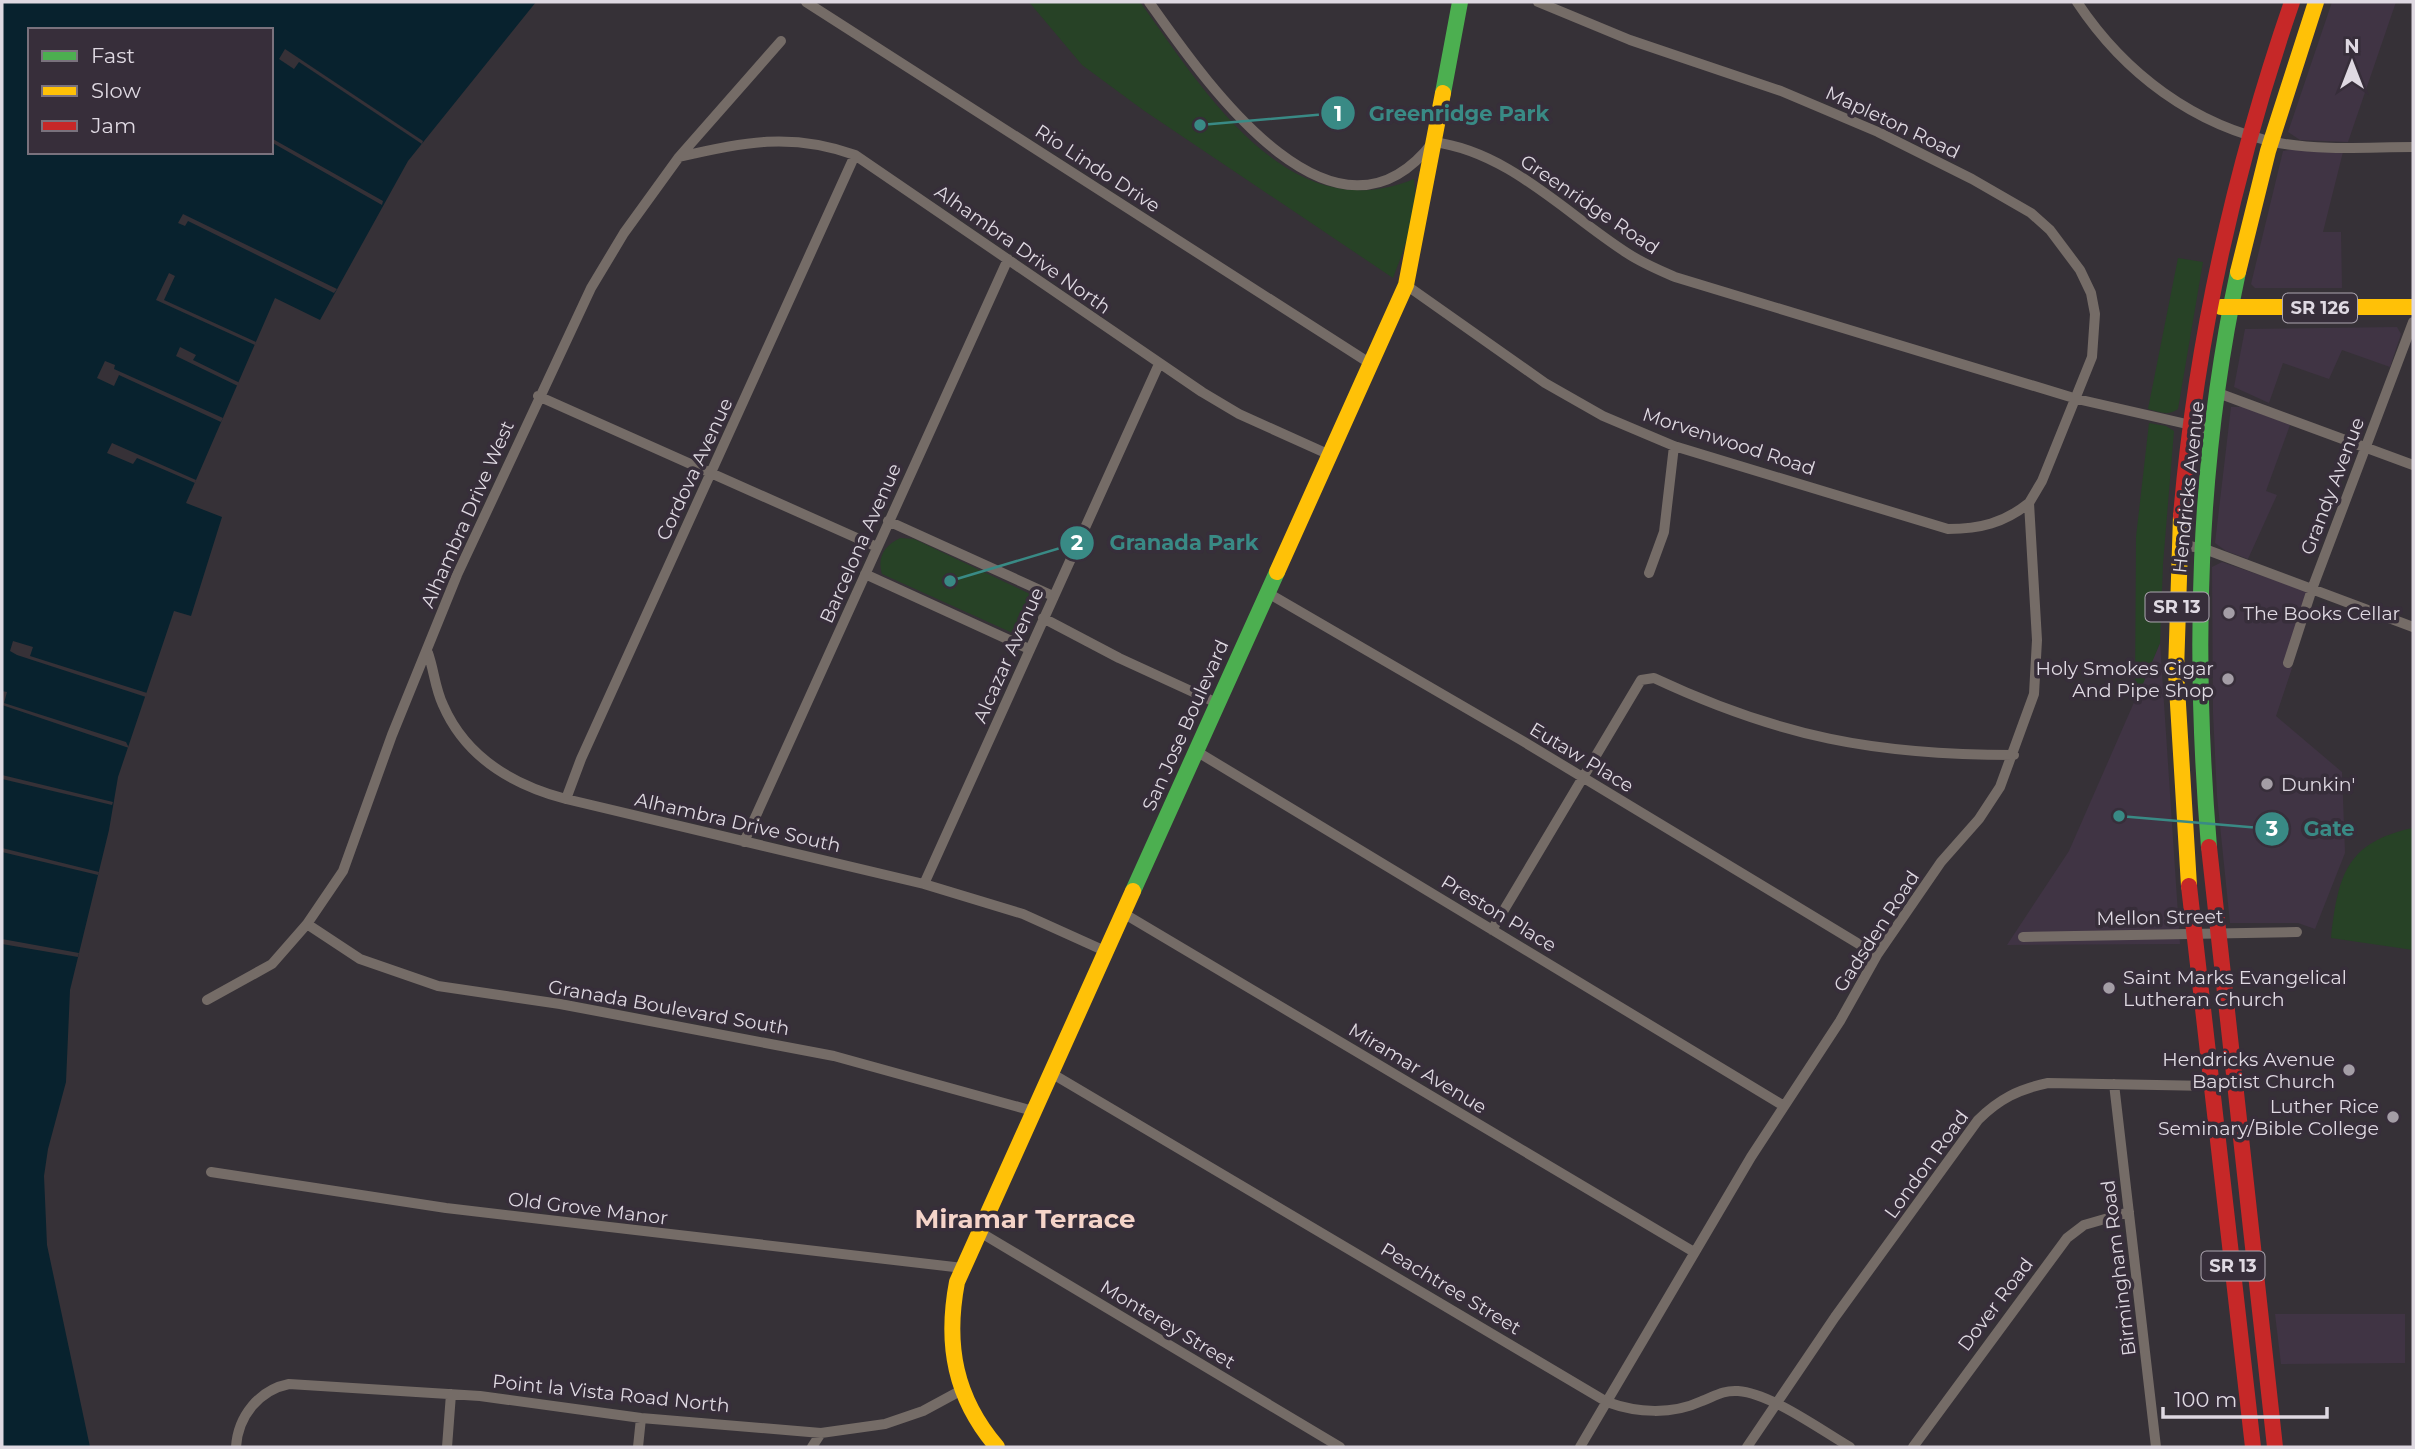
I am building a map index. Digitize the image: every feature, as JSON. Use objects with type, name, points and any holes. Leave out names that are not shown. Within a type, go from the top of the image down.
[{"type":"main road","name":"San Jose Boulevard","points":[[991,1445],[960,1391],[951,1355],[952,1303],[963,1269],[1406,285],[1460,2]]},
{"type":"main road","name":"Hendricks Avenue","points":[[2253,1447],[2194,934],[2182,813],[2176,688],[2180,545],[2190,424],[2209,310],[2236,182],[2292,2]]},
{"type":"main road","name":"Hendricks Avenue","points":[[2276,1447],[2204,812],[2198,631],[2202,548],[2213,430],[2244,245],[2271,141],[2316,2]]},
{"type":"main road","name":"SR 126","points":[[2209,310],[2413,307]]},
{"type":"main road","points":[[2209,310],[2211,347],[2208,372],[2218,393]]},
{"type":"main road","points":[[2182,813],[2204,812]]},
{"type":"main road","points":[[2231,1250],[2252,1248]]},
{"type":"main road","points":[[2245,1377],[2267,1371]]},
{"type":"street","name":"Rio Lindo Drive","points":[[806,2],[1371,364]]},
{"type":"street","points":[[1149,2],[1200,72],[1247,126],[1272,149],[1315,175],[1344,183],[1385,180],[1410,168],[1433,142]]},
{"type":"street","name":"Mapleton Road","points":[[1538,2],[1580,22],[1781,91],[1878,132],[1972,179],[2031,213],[2068,250],[2091,293],[2095,335],[2092,357],[2077,399]]},
{"type":"street","points":[[2077,2],[2116,54],[2151,85],[2199,114],[2271,141],[2316,147],[2413,147]]},
{"type":"street","name":"Alhambra Drive West","points":[[207,1000],[264,971],[307,924],[343,872],[392,734],[428,653],[457,575],[538,396],[614,250],[679,157],[781,41]]},
{"type":"street","name":"Alhambra Drive North","points":[[679,157],[731,144],[770,139],[835,148],[855,155],[1159,364],[1239,414],[1330,455]]},
{"type":"street","name":"Greenridge Road","points":[[1433,142],[1458,146],[1495,162],[1627,253],[1675,278],[2077,399],[2213,430]]},
{"type":"street","name":"Cordova Avenue","points":[[566,799],[581,760],[855,155]]},
{"type":"street","name":"Barcelona Avenue","points":[[744,842],[1008,259]]},
{"type":"street","name":"Morvenwood Road","points":[[1406,285],[1545,383],[1603,416],[1674,446],[1948,529],[1993,524],[2013,516],[2029,503]]},
{"type":"street","name":"Grandy Avenue","points":[[2288,663],[2312,589],[2413,322]]},
{"type":"street","name":"Alcazar Avenue","points":[[924,884],[1159,364]]},
{"type":"street","points":[[2218,393],[2413,465]]},
{"type":"street","points":[[538,396],[877,547]]},
{"type":"street","points":[[2029,503],[2042,481],[2077,399]]},
{"type":"street","points":[[1649,573],[1664,531],[1674,446]]},
{"type":"street","name":"Gadsden Road","points":[[1580,1447],[1694,1252],[1840,1021],[1877,955],[1941,863],[1979,819],[2000,786],[2014,755],[2034,694],[2037,640],[2029,503]]},
{"type":"street","points":[[888,521],[1053,596]]},
{"type":"street","points":[[2180,545],[2202,548],[2413,628]]},
{"type":"street","points":[[865,574],[1029,649]]},
{"type":"street","name":"Eutaw Place","points":[[1268,593],[1877,955]]},
{"type":"street","points":[[1043,618],[1119,658],[1217,702]]},
{"type":"street","name":"Alhambra Drive South","points":[[428,653],[443,705],[468,744],[498,771],[520,785],[566,799],[924,884],[1023,914],[1105,951]]},
{"type":"street","points":[[1492,930],[1642,680],[1654,678],[1746,718],[1823,738],[1895,751],[2014,755]]},
{"type":"street","name":"Preston Place","points":[[1196,751],[1784,1106]]},
{"type":"street","name":"Miramar Avenue","points":[[1123,913],[1694,1252]]},
{"type":"street","name":"Granada Boulevard South","points":[[307,924],[360,959],[438,986],[561,1004],[834,1056],[1033,1111]]},
{"type":"street","name":"Mellon Street","points":[[2023,937],[2297,932]]},
{"type":"street","name":"Peachtree Street","points":[[1051,1073],[1606,1402],[1633,1410],[1677,1409],[1728,1391],[1742,1391],[1776,1404],[1850,1447]]},
{"type":"street","name":"London Road","points":[[1747,1447],[1835,1317],[1978,1120],[1992,1105],[2008,1095],[2042,1084],[2076,1082],[2211,1086],[2235,1082]]},
{"type":"street","name":"Birmingham Road","points":[[2114,1084],[2156,1447]]},
{"type":"street","name":"Old Grove Manor","points":[[211,1172],[446,1208],[963,1269]]},
{"type":"street","name":"Dover Road","points":[[1913,1447],[2067,1238],[2084,1225],[2129,1212]]},
{"type":"street","name":"Monterey Street","points":[[978,1231],[1340,1447]]},
{"type":"street","name":"Point la Vista Road North","points":[[236,1447],[240,1427],[255,1402],[280,1386],[304,1383],[451,1394],[641,1418],[821,1433],[885,1424],[923,1410],[960,1391]]},
{"type":"street","points":[[447,1447],[451,1394]]},
{"type":"street","points":[[638,1447],[641,1418]]},
{"type":"street","points":[[812,1447],[821,1433]]},
{"type":"shaded area","points":[[2332,2],[2396,2],[2348,142],[2300,140],[2288,132]]},
{"type":"shaded area","points":[[2297,149],[2343,152],[2323,232],[2341,232],[2342,288],[2255,288],[2251,284],[2283,151]]},
{"type":"shaded area","points":[[2397,327],[2401,334],[2390,367],[2342,350],[2329,379],[2283,363],[2269,403],[2234,387],[2245,329]]},
{"type":"shaded area","points":[[2231,407],[2243,407],[2290,425],[2266,491],[2277,495],[2248,559],[2226,551],[2215,543]]},
{"type":"shaded area","points":[[2222,562],[2309,592],[2286,665],[2292,668],[2276,716],[2342,772],[2345,853],[2315,929],[2298,923],[2230,923],[2217,796],[2213,713],[2212,567]]},
{"type":"shaded area","points":[[2160,643],[2180,944],[2007,945],[2069,851]]},
{"type":"shaded area","points":[[2275,1314],[2405,1314],[2405,1363],[2281,1364]]},
{"type":"green space","points":[[1029,2],[1140,2],[1220,109],[1253,142],[1288,169],[1326,186],[1368,190],[1414,179],[1413,217],[1393,278],[1143,110],[1082,65]]},
{"type":"green space","points":[[2178,258],[2203,262],[2178,409],[2163,413],[2148,409]]},
{"type":"green space","points":[[2149,423],[2166,426],[2174,431],[2163,564],[2160,643],[2135,703],[2136,537]]},
{"type":"green space","points":[[900,538],[914,539],[1030,594],[1035,607],[1032,624],[1017,635],[882,574],[880,562],[883,553]]},
{"type":"green space","points":[[2413,828],[2413,950],[2331,938],[2337,897],[2350,865],[2359,853],[2373,842]]},
{"type":"water","points":[[2,2],[536,2],[408,161],[320,320],[275,298],[186,503],[222,517],[191,616],[174,611],[118,777],[109,830],[70,990],[66,1082],[48,1149],[44,1176],[47,1245],[90,1447],[2,1447]]},
{"type":"pier","points":[[285,49],[423,141],[422,144],[299,62],[294,69],[279,59]]},
{"type":"pier","points":[[273,139],[383,201],[382,205],[273,143]]},
{"type":"pier","points":[[183,214],[337,289],[334,293],[188,221],[185,226],[178,223]]},
{"type":"pier","points":[[169,273],[175,276],[164,300],[256,342],[255,345],[156,300]]},
{"type":"pier","points":[[180,347],[196,355],[193,360],[240,383],[238,386],[176,356]]},
{"type":"pier","points":[[105,361],[115,365],[114,369],[223,418],[221,422],[119,375],[114,386],[97,378]]},
{"type":"pier","points":[[112,443],[196,480],[195,483],[137,458],[133,464],[107,453]]},
{"type":"pier","points":[[13,641],[33,647],[30,656],[147,693],[146,697],[17,655],[10,651]]},
{"type":"pier","points":[[2,691],[7,692],[4,703],[126,742],[129,748],[2,705]]},
{"type":"pier","points":[[2,775],[113,802],[112,805],[2,779]]},
{"type":"pier","points":[[2,848],[99,872],[98,875],[2,852]]},
{"type":"pier","points":[[2,939],[79,953],[78,957],[2,944]]},
{"type":"traffic: fast","points":[[1443,93],[1460,2]]},
{"type":"traffic: fast","points":[[2209,847],[2201,702],[2202,558],[2214,415],[2238,272]]},
{"type":"traffic: fast","points":[[1133,891],[1277,572]]},
{"type":"traffic: slow","points":[[2238,272],[2268,151],[2316,2]]},
{"type":"traffic: slow","points":[[1277,572],[1406,285],[1443,93]]},
{"type":"traffic: slow","points":[[2221,307],[2413,307]]},
{"type":"traffic: slow","points":[[2181,516],[2176,671],[2189,886]]},
{"type":"traffic: slow","points":[[997,1447],[971,1409],[957,1370],[952,1327],[957,1282],[1133,891]]},
{"type":"traffic: jam","points":[[2181,516],[2197,385],[2220,256],[2252,128],[2292,2]]},
{"type":"traffic: jam","points":[[2209,847],[2275,1447]]},
{"type":"traffic: jam","points":[[2189,886],[2253,1447]]},
{"type":"place","name":"Greenridge Park","points":[[1200,125]]},
{"type":"place","name":"Granada Park","points":[[950,581]]},
{"type":"place","name":"The Books Cellar","points":[[2229,613]]},
{"type":"place","name":"Holy Smokes Cigar And Pipe Shop","points":[[2228,679]]},
{"type":"place","name":"Dunkin'","points":[[2267,784]]},
{"type":"place","name":"Gate","points":[[2119,816]]},
{"type":"place","name":"Saint Marks Evangelical Lutheran Church","points":[[2109,988]]},
{"type":"place","name":"Hendricks Avenue Baptist Church","points":[[2349,1070]]},
{"type":"place","name":"Luther Rice Seminary/Bible College","points":[[2393,1117]]},
{"type":"district","name":"Miramar Terrace","points":[[1025,1219]]}]
